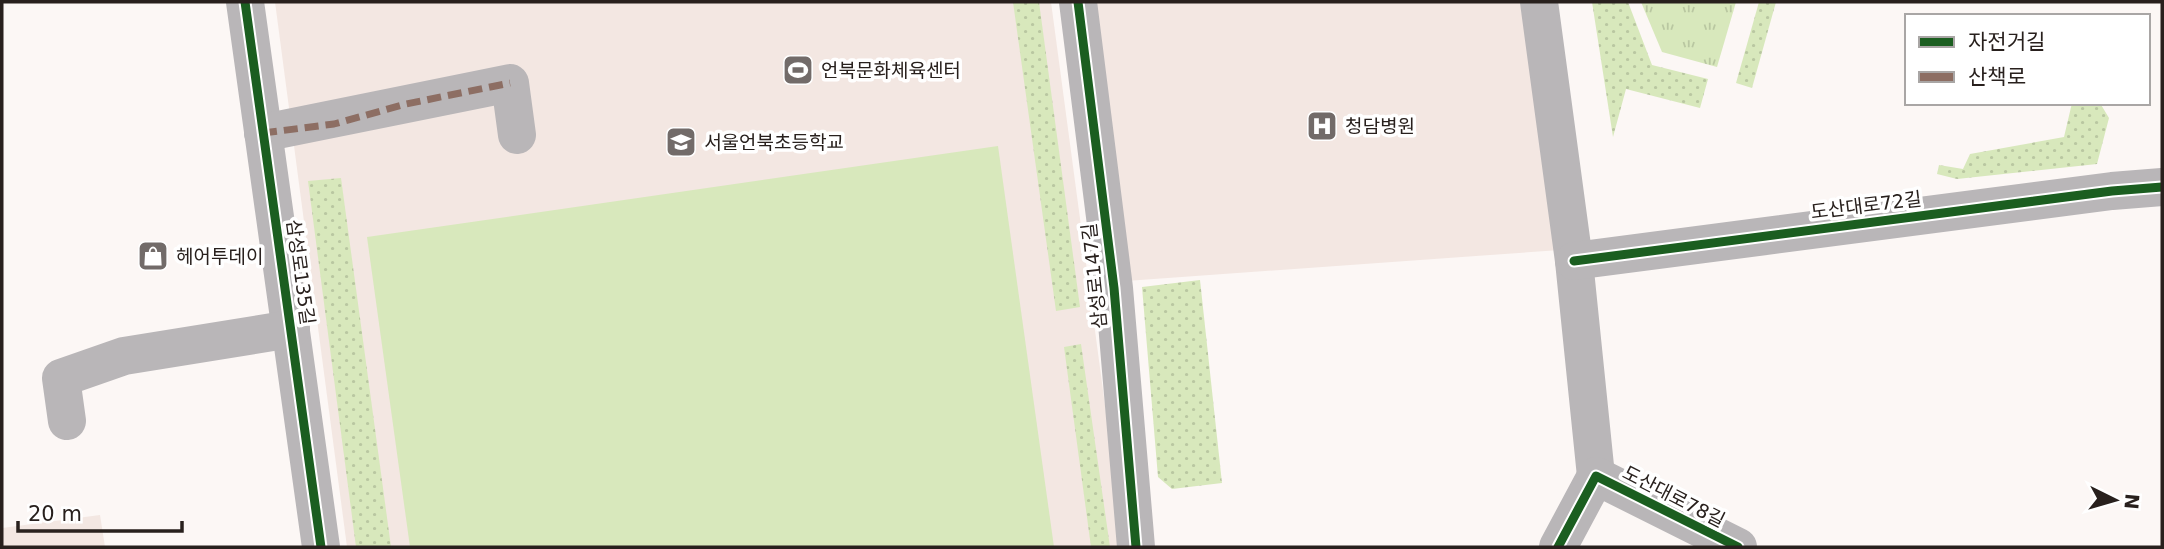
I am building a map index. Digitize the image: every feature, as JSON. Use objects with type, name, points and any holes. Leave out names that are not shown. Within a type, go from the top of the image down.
[{"type":"street","name":"삼성로135길","points":[[245,2],[321,547]]},
{"type":"street","name":"삼성로147길","points":[[1078,2],[1114,288],[1136,547]]},
{"type":"street","points":[[1539,2],[1574,261],[1596,476],[1558,547]]},
{"type":"street","points":[[262,133],[334,124],[406,104],[510,83],[517,135]]},
{"type":"street","name":"도산대로72길","points":[[1574,261],[2112,191],[2162,187]]},
{"type":"street","points":[[67,421],[61,378],[124,356],[291,329]]},
{"type":"street","name":"도산대로78길","points":[[1596,476],[1738,547]]},
{"type":"shaded area","name":"서울언북초등학교","points":[[275,2],[1051,2],[1124,547],[347,547]]},
{"type":"shaded area","name":"청담병원","points":[[1087,2],[1520,2],[1560,250],[1126,281]]},
{"type":"shaded area","points":[[100,515],[105,547],[2,547],[2,528]]},
{"type":"green space","points":[[1013,2],[1039,2],[1080,307],[1056,311]]},
{"type":"green space","points":[[1592,2],[1628,2],[1652,65],[1708,79],[1700,108],[1626,89],[1613,137]]},
{"type":"green space","points":[[1641,2],[1736,2],[1717,67],[1662,52]]},
{"type":"green space","points":[[1759,2],[1776,2],[1752,88],[1736,83]]},
{"type":"green space","points":[[2072,105],[2101,105],[2109,118],[2097,164],[1957,179],[1937,174],[1939,165],[1963,169],[1970,154],[2064,137]]},
{"type":"green space","points":[[998,146],[1054,547],[410,547],[367,237]]},
{"type":"green space","points":[[341,178],[391,547],[356,547],[308,181]]},
{"type":"green space","points":[[1200,280],[1222,483],[1172,489],[1158,477],[1142,287]]},
{"type":"green space","points":[[1081,344],[1110,547],[1091,547],[1064,347]]},
{"type":"marked path","points":[[263,133],[334,124],[406,104],[510,83]]},
{"type":"cycle path","points":[[245,2],[321,547]]},
{"type":"cycle path","points":[[1078,2],[1114,288],[1136,547]]},
{"type":"cycle path","points":[[1574,261],[2112,191],[2162,187]]},
{"type":"cycle path","points":[[1558,547],[1596,476],[1738,547]]},
{"type":"place","name":"언북문화체육센터","points":[[798,70]]},
{"type":"place","name":"청담병원","points":[[1322,126]]},
{"type":"place","name":"서울언북초등학교","points":[[681,142]]},
{"type":"place","name":"헤어투데이","points":[[153,256]]}]
